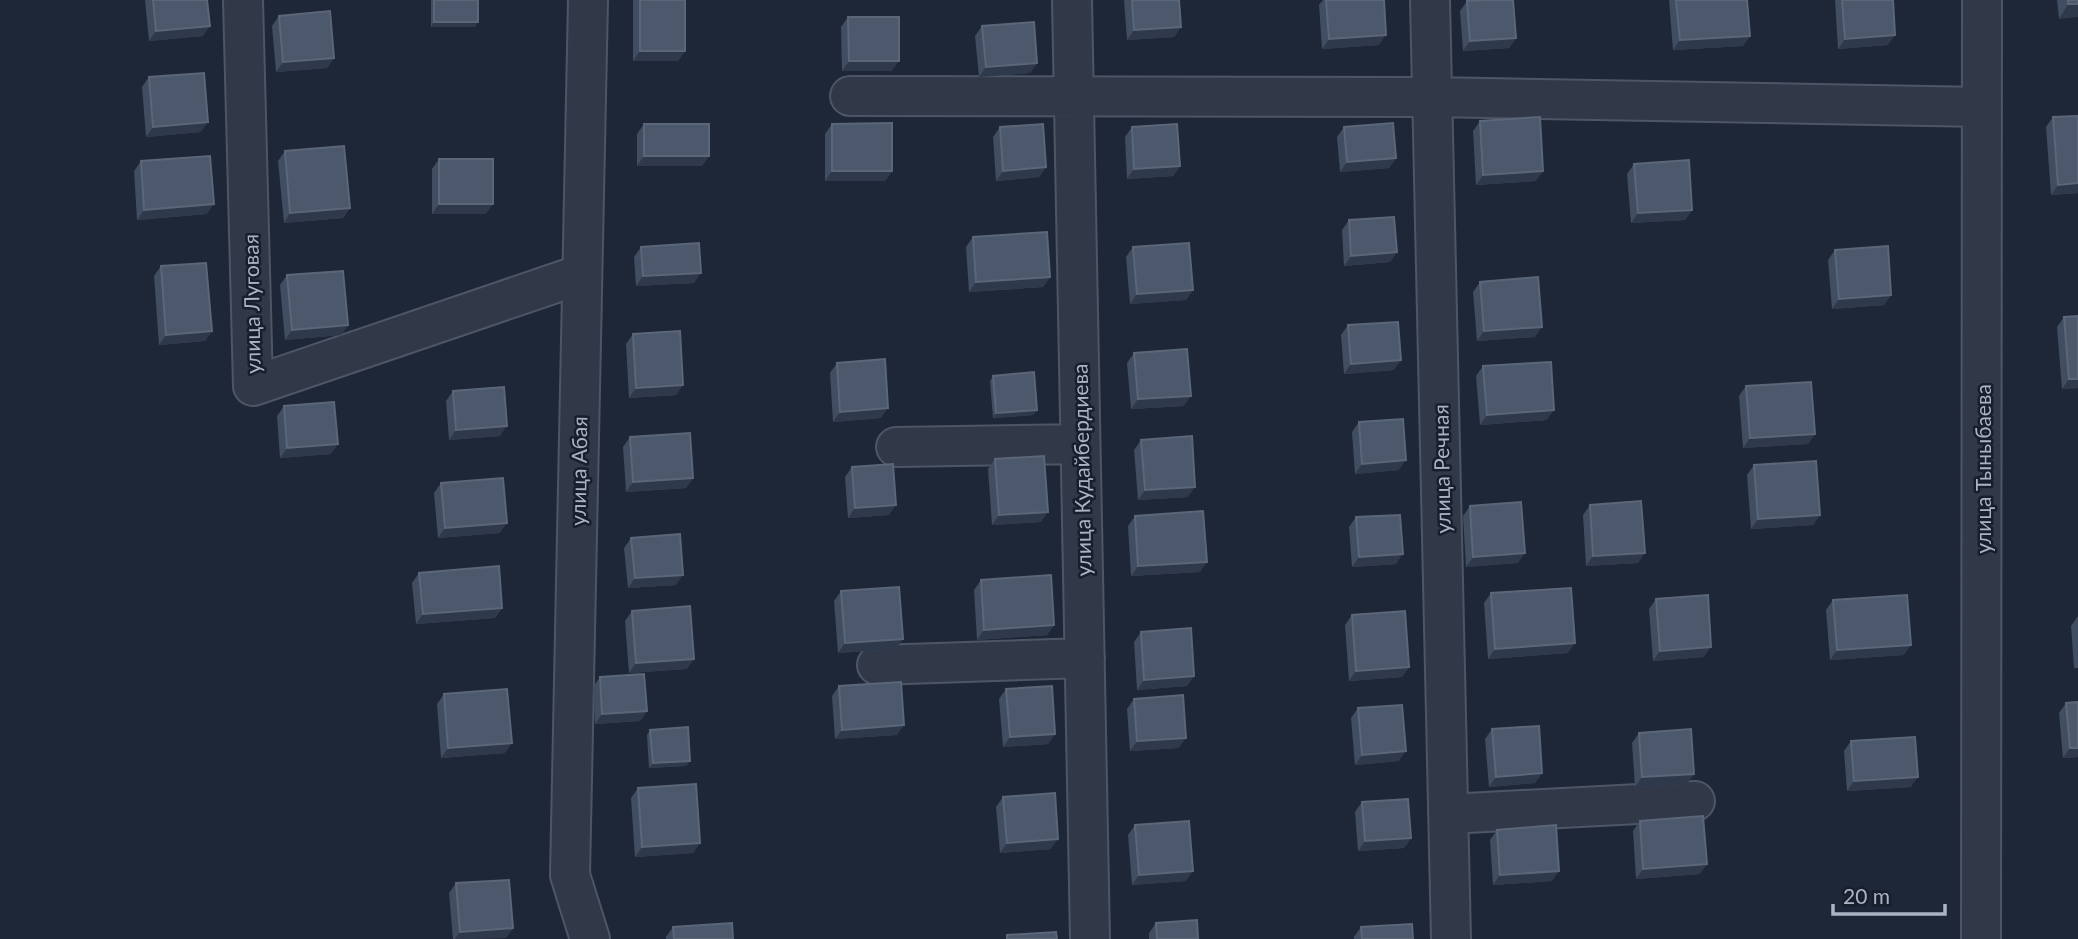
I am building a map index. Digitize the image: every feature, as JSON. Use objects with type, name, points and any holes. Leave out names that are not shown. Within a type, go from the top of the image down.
[{"type":"street","name":"улица Луговая","points":[[243,0],[253,386],[582,274]]},
{"type":"street","name":"улица Абая","points":[[588,0],[570,875],[590,939]]},
{"type":"street","name":"улица Кудайбердиева","points":[[1072,0],[1090,939]]},
{"type":"street","name":"улица Речная","points":[[1430,0],[1451,939]]},
{"type":"street","name":"улица Тыныбаева","points":[[1981,939],[1982,0]]},
{"type":"street","points":[[850,96],[1432,97],[1982,107]]},
{"type":"street","points":[[896,447],[1080,443]]},
{"type":"street","points":[[877,665],[1085,658]]},
{"type":"street","points":[[1448,814],[1695,800]]},
{"type":"building","points":[[153,0],[207,0],[210,26],[156,31]]},
{"type":"building","points":[[434,0],[478,0],[478,22],[434,22]]},
{"type":"building","points":[[640,0],[685,0],[685,51],[640,51]]},
{"type":"building","points":[[1132,0],[1179,0],[1181,27],[1134,30]]},
{"type":"building","points":[[1326,0],[1384,0],[1386,35],[1329,39]]},
{"type":"building","points":[[1513,0],[1516,38],[1470,41],[1467,1]]},
{"type":"building","points":[[1676,0],[1747,0],[1750,36],[1680,40]]},
{"type":"building","points":[[1842,0],[1893,0],[1895,35],[1845,39]]},
{"type":"building","points":[[2068,0],[2078,0],[2078,4],[2068,4]]},
{"type":"building","points":[[330,11],[334,58],[283,62],[279,16]]},
{"type":"building","points":[[848,17],[899,17],[899,61],[849,61]]},
{"type":"building","points":[[1034,22],[1037,63],[986,67],[982,26]]},
{"type":"building","points":[[204,73],[208,122],[153,127],[149,77]]},
{"type":"building","points":[[2078,116],[2078,183],[2058,185],[2053,117]]},
{"type":"building","points":[[1540,117],[1543,171],[1483,175],[1480,121]]},
{"type":"building","points":[[892,123],[892,171],[832,171],[832,124]]},
{"type":"building","points":[[1393,123],[1396,158],[1347,162],[1344,127]]},
{"type":"building","points":[[644,124],[709,124],[709,156],[644,156]]},
{"type":"building","points":[[1043,124],[1046,167],[1003,171],[1000,127]]},
{"type":"building","points":[[1177,124],[1180,166],[1134,169],[1132,127]]},
{"type":"building","points":[[344,146],[350,208],[290,213],[285,151]]},
{"type":"building","points":[[210,156],[214,204],[144,210],[141,161]]},
{"type":"building","points":[[439,159],[493,159],[493,204],[439,204]]},
{"type":"building","points":[[1689,160],[1692,210],[1638,213],[1634,164]]},
{"type":"building","points":[[1394,217],[1397,252],[1351,256],[1349,220]]},
{"type":"building","points":[[1047,232],[1050,277],[976,282],[973,237]]},
{"type":"building","points":[[699,243],[701,273],[643,276],[641,247]]},
{"type":"building","points":[[1189,243],[1193,290],[1137,294],[1133,247]]},
{"type":"building","points":[[1888,246],[1891,295],[1839,299],[1835,250]]},
{"type":"building","points":[[206,263],[212,331],[166,335],[161,266]]},
{"type":"building","points":[[343,271],[348,325],[292,330],[287,275]]},
{"type":"building","points":[[1538,277],[1542,327],[1484,331],[1480,282]]},
{"type":"building","points":[[2078,316],[2078,379],[2069,379],[2064,317]]},
{"type":"building","points":[[1398,322],[1401,360],[1351,364],[1348,325]]},
{"type":"building","points":[[680,331],[683,385],[636,388],[633,334]]},
{"type":"building","points":[[1187,349],[1191,396],[1138,399],[1134,353]]},
{"type":"building","points":[[885,359],[888,408],[840,412],[837,363]]},
{"type":"building","points":[[1551,362],[1554,410],[1487,415],[1483,366]]},
{"type":"building","points":[[1034,372],[1037,410],[996,413],[993,376]]},
{"type":"building","points":[[1811,382],[1815,434],[1750,438],[1746,386]]},
{"type":"building","points":[[504,387],[507,426],[456,430],[453,391]]},
{"type":"building","points":[[334,402],[338,444],[287,448],[284,406]]},
{"type":"building","points":[[1403,419],[1406,460],[1362,464],[1359,422]]},
{"type":"building","points":[[690,433],[693,478],[633,482],[630,437]]},
{"type":"building","points":[[1192,436],[1195,487],[1145,490],[1141,440]]},
{"type":"building","points":[[1044,456],[1048,512],[999,515],[995,459]]},
{"type":"building","points":[[1816,461],[1820,515],[1758,519],[1754,465]]},
{"type":"building","points":[[893,464],[896,505],[855,508],[852,467]]},
{"type":"building","points":[[503,478],[507,523],[445,528],[441,483]]},
{"type":"building","points":[[1641,501],[1645,553],[1593,556],[1590,505]]},
{"type":"building","points":[[1521,502],[1525,553],[1473,557],[1470,506]]},
{"type":"building","points":[[1203,511],[1207,562],[1138,566],[1135,516]]},
{"type":"building","points":[[1400,515],[1403,554],[1359,557],[1356,517]]},
{"type":"building","points":[[680,534],[683,575],[635,578],[631,538]]},
{"type":"building","points":[[499,566],[502,608],[423,614],[419,573]]},
{"type":"building","points":[[1051,575],[1054,625],[984,630],[981,580]]},
{"type":"building","points":[[899,587],[903,639],[845,643],[841,591]]},
{"type":"building","points":[[1571,588],[1575,643],[1495,649],[1491,593]]},
{"type":"building","points":[[1708,595],[1711,647],[1660,651],[1656,599]]},
{"type":"building","points":[[1907,595],[1911,645],[1837,650],[1833,600]]},
{"type":"building","points":[[690,606],[694,659],[636,663],[632,611]]},
{"type":"building","points":[[1405,611],[1409,667],[1356,671],[1352,615]]},
{"type":"building","points":[[1191,628],[1194,676],[1144,680],[1141,632]]},
{"type":"building","points":[[644,674],[647,711],[602,714],[600,677]]},
{"type":"building","points":[[901,682],[904,725],[842,730],[839,686]]},
{"type":"building","points":[[1052,686],[1055,734],[1010,737],[1006,689]]},
{"type":"building","points":[[507,689],[512,743],[448,748],[444,694]]},
{"type":"building","points":[[1183,695],[1186,738],[1137,741],[1134,699]]},
{"type":"building","points":[[2078,702],[2078,748],[2070,748],[2066,703]]},
{"type":"building","points":[[1402,705],[1406,751],[1362,755],[1358,708]]},
{"type":"building","points":[[1539,726],[1542,773],[1496,777],[1492,729]]},
{"type":"building","points":[[688,727],[690,761],[653,763],[650,730]]},
{"type":"building","points":[[1691,729],[1694,774],[1642,777],[1639,733]]},
{"type":"building","points":[[1915,737],[1918,777],[1854,781],[1851,741]]},
{"type":"building","points":[[696,784],[700,843],[642,847],[638,788]]},
{"type":"building","points":[[1055,793],[1058,839],[1007,843],[1003,797]]},
{"type":"building","points":[[1408,799],[1411,838],[1365,841],[1362,802]]},
{"type":"building","points":[[1703,816],[1707,864],[1643,869],[1640,821]]},
{"type":"building","points":[[1189,821],[1193,871],[1139,875],[1135,825]]},
{"type":"building","points":[[1556,825],[1559,871],[1500,875],[1497,830]]},
{"type":"building","points":[[509,880],[513,928],[460,932],[456,883]]},
{"type":"building","points":[[1197,920],[1198,939],[1157,939],[1156,923]]},
{"type":"building","points":[[732,923],[733,939],[674,939],[673,927]]},
{"type":"building","points":[[1412,924],[1413,939],[1362,939],[1361,927]]},
{"type":"building","points":[[1056,932],[1057,939],[1007,939],[1007,935]]}]
